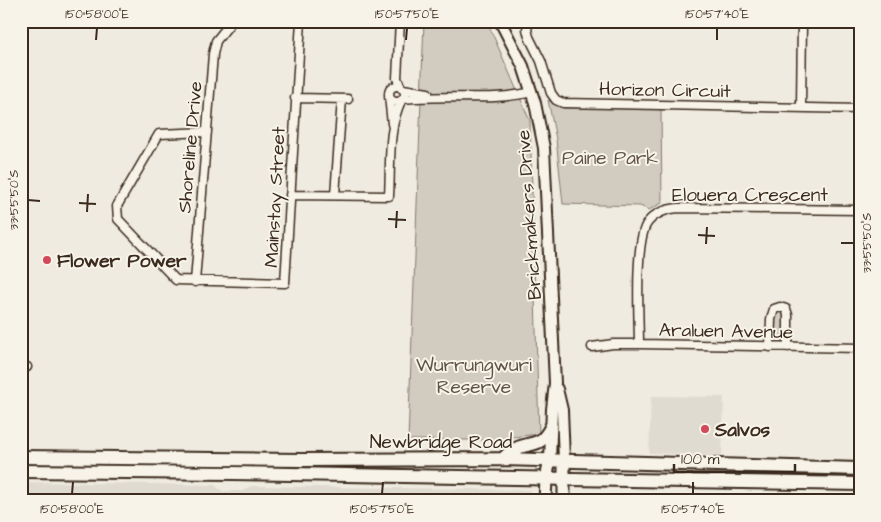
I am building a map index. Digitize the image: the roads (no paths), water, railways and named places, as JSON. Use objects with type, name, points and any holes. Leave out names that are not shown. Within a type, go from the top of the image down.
[{"type":"highway","points":[[503,459],[513,450],[545,438],[551,427]]},
{"type":"highway","name":"Newbridge Road","points":[[21,457],[302,460],[503,459],[860,469]]},
{"type":"highway","name":"Newbridge Road","points":[[21,471],[232,472],[564,480],[860,484]]},
{"type":"main road","points":[[545,501],[546,479],[550,460]]},
{"type":"main road","name":"Brickmakers Drive","points":[[564,460],[564,501]]},
{"type":"street","name":"Shoreline Drive","points":[[195,282],[213,54],[216,41],[232,21]]},
{"type":"street","name":"Mainstay Street","points":[[195,282],[285,283],[301,21]]},
{"type":"street","points":[[290,195],[389,196],[393,128],[397,110],[405,94],[397,78],[400,21]]},
{"type":"street","name":"Brickmakers Drive","points":[[500,21],[523,66],[532,92],[544,148],[555,383],[550,460]]},
{"type":"street","name":"Horizon Circuit","points":[[529,21],[527,29],[529,37],[541,61],[553,97],[559,102],[566,104],[860,108]]},
{"type":"street","points":[[801,108],[802,21]]},
{"type":"street","points":[[393,128],[389,106],[392,80],[397,66]]},
{"type":"street","points":[[390,92],[396,86],[404,89],[462,96]]},
{"type":"street","points":[[390,92],[394,101],[398,102],[404,99],[462,96],[514,97],[532,92]]},
{"type":"street","points":[[296,98],[345,99],[335,195]]},
{"type":"street","points":[[195,282],[176,280],[121,222],[117,206],[159,134],[207,132]]},
{"type":"street","name":"Elouera Crescent","points":[[639,344],[640,246],[644,228],[648,221],[660,211],[678,208],[860,210]]},
{"type":"street","points":[[770,347],[771,316],[774,309],[780,308],[786,309],[788,315],[788,347]]},
{"type":"street","name":"Araluen Avenue","points":[[592,347],[613,344],[639,344],[860,348]]},
{"type":"street","name":"Brickmakers Drive","points":[[555,383],[562,410],[564,460]]},
{"type":"place","name":"Flower Power","points":[[47,260]]},
{"type":"place","name":"Salvos","points":[[705,429]]},
{"type":"park label","name":"Paine Park","points":[[610,157]]},
{"type":"park label","name":"Wurrungwuri Reserve","points":[[474,375]]}]
